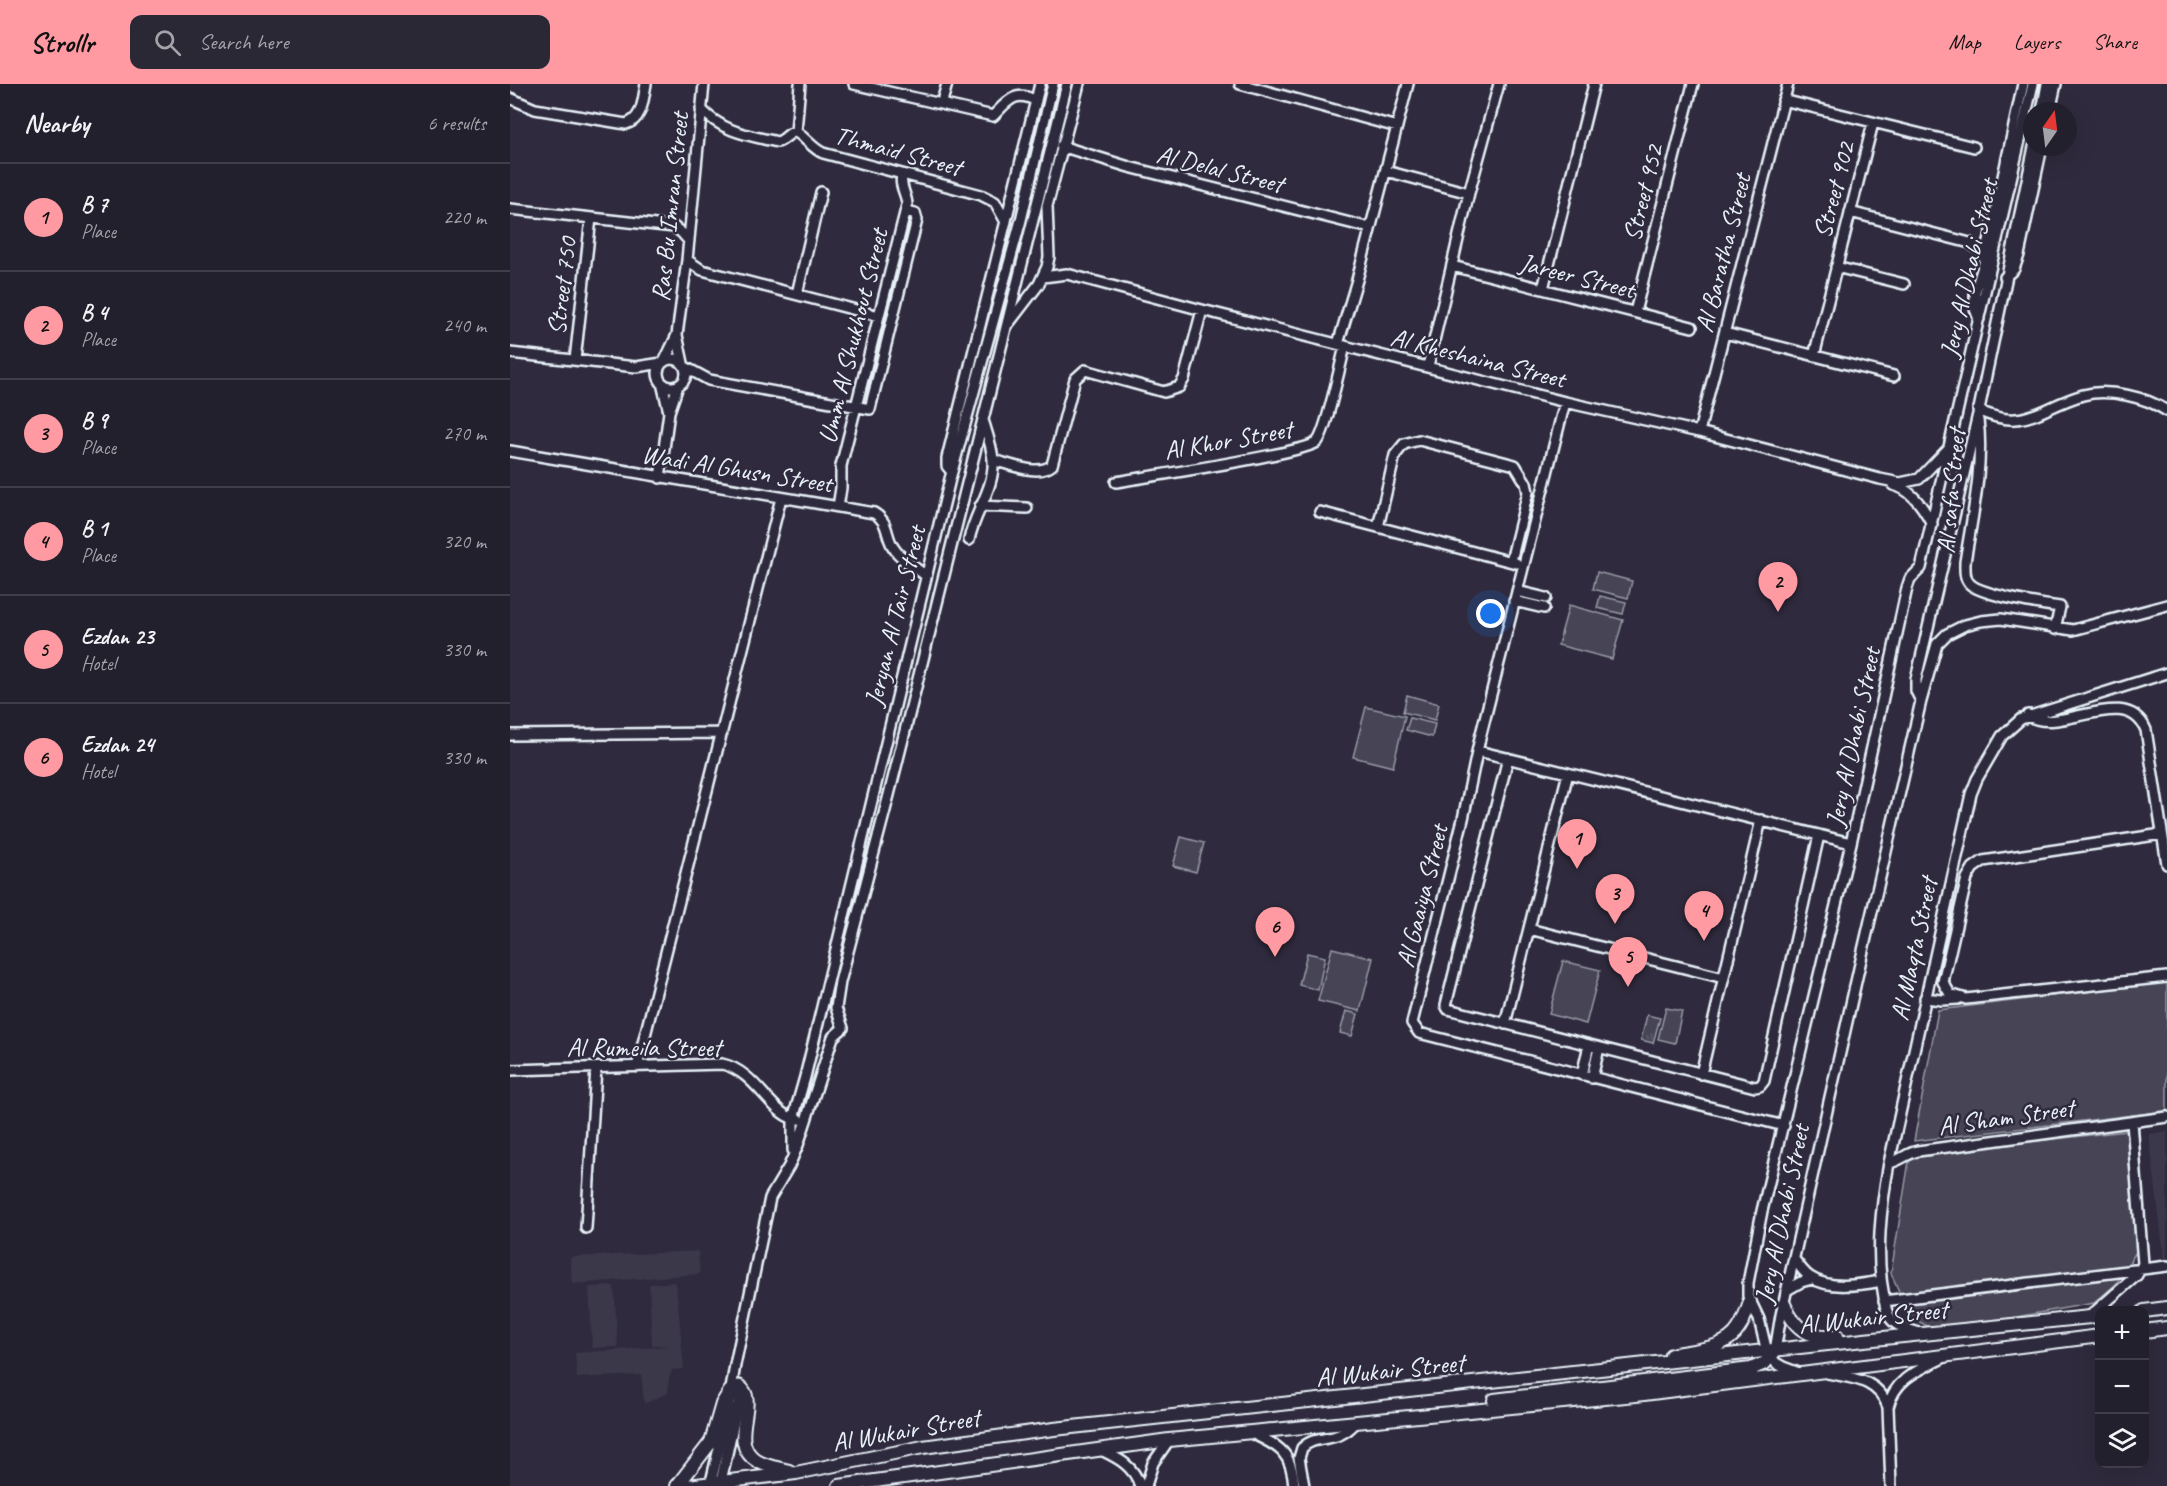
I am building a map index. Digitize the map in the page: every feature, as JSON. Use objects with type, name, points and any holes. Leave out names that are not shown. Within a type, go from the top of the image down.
[{"type":"main road","points":[[1656,1364],[1664,1357],[1715,1346],[1725,1341],[1739,1328],[1750,1302]]},
{"type":"main road","points":[[1784,1304],[1794,1323],[1809,1334],[1820,1337],[1855,1335],[1864,1340]]},
{"type":"main road","points":[[2149,1310],[2167,1308]]},
{"type":"main road","name":"Al Wukair Street","points":[[688,1486],[716,1485],[796,1473],[923,1447],[1054,1429],[1771,1353],[1864,1340],[2094,1316]]},
{"type":"main road","points":[[2149,1330],[2167,1328]]},
{"type":"main road","name":"Al Wukair Street","points":[[839,1486],[1169,1440],[1636,1395],[2095,1337]]},
{"type":"main road","points":[[1447,1412],[1488,1400],[1751,1369],[1759,1367],[1771,1353]]},
{"type":"main road","points":[[677,1486],[711,1442],[722,1404],[735,1389],[743,1389],[746,1396],[743,1436],[750,1456],[765,1464],[796,1473]]},
{"type":"street","points":[[510,98],[535,109],[626,124],[638,115],[646,84]]},
{"type":"street","name":"Ras Bu Imran Street","points":[[684,365],[678,335],[704,84]]},
{"type":"street","points":[[701,109],[720,126],[781,142],[791,133],[796,132],[800,84]]},
{"type":"street","points":[[854,84],[993,116],[1010,99],[1018,96],[1028,96],[1036,101]]},
{"type":"street","points":[[943,98],[947,84]]},
{"type":"street","points":[[952,472],[947,466],[946,458],[1040,84]]},
{"type":"street","name":"Jeryan Al Tair Street","points":[[791,1161],[793,1119],[952,472],[1021,220],[1053,84]]},
{"type":"street","name":"Jeryan Al Tair Street","points":[[716,1485],[726,1419],[735,1389],[735,1365],[770,1198],[791,1161],[833,1037],[843,1028],[836,1008],[840,982],[1068,84]]},
{"type":"street","name":"Jeryan Al Tair Street","points":[[1005,327],[1043,277],[1050,257],[1047,206],[1079,84]]},
{"type":"street","points":[[1240,84],[1397,127]]},
{"type":"street","name":"Al Khor Street","points":[[1116,482],[1279,453],[1311,446],[1317,442],[1322,434],[1357,280],[1408,84]]},
{"type":"street","points":[[1428,366],[1469,193],[1499,84]]},
{"type":"street","points":[[1543,289],[1594,84]]},
{"type":"street","name":"Street 952","points":[[1635,312],[1693,84]]},
{"type":"street","name":"Al Baratha Street","points":[[1700,432],[1788,84]]},
{"type":"street","points":[[1979,319],[1974,304],[1975,292],[1985,260],[2023,84]]},
{"type":"street","name":"Jery Al Dhabi Street","points":[[1771,1353],[1759,1319],[1750,1302],[1748,1290],[1750,1268],[1851,843],[1908,583],[1913,574],[1921,568],[2033,84]]},
{"type":"street","points":[[2044,102],[2047,84]]},
{"type":"street","points":[[2052,102],[2056,84]]},
{"type":"street","points":[[1784,100],[1974,147]]},
{"type":"street","name":"Street 902","points":[[1814,356],[1873,123]]},
{"type":"street","name":"Thmaid Street","points":[[796,132],[819,152],[981,195],[995,202]]},
{"type":"street","points":[[2009,144],[2016,163]]},
{"type":"street","name":"Al Delal Street","points":[[1061,146],[1122,165],[1370,228]]},
{"type":"street","name":"Jery Al Dhabi Street","points":[[1921,701],[1916,691],[1916,679],[1978,412],[2032,156]]},
{"type":"street","points":[[2005,277],[2014,270],[2019,255],[2040,156]]},
{"type":"street","points":[[1386,171],[1469,193]]},
{"type":"street","name":"Umm Al Shukhout Street","points":[[838,507],[841,466],[908,202],[901,186],[902,175]]},
{"type":"street","points":[[797,294],[821,192]]},
{"type":"street","points":[[1006,222],[995,202],[1012,196]]},
{"type":"street","points":[[510,209],[674,227],[689,241]]},
{"type":"street","name":"Umm Al Shukhout Street","points":[[856,406],[870,408],[917,218],[915,213],[906,211]]},
{"type":"street","points":[[1850,212],[1970,243],[1981,241],[1990,235]]},
{"type":"street","points":[[674,227],[683,222],[691,213]]},
{"type":"street","name":"Street 750","points":[[575,360],[591,218]]},
{"type":"street","points":[[901,234],[913,236]]},
{"type":"street","points":[[1970,243],[1985,260]]},
{"type":"street","points":[[1050,257],[1067,274]]},
{"type":"street","points":[[687,260],[702,270],[879,316]]},
{"type":"street","name":"Jareer Street","points":[[1452,266],[1692,327]]},
{"type":"street","name":"Street 902","points":[[1836,267],[1904,284]]},
{"type":"street","name":"Al Kheshaina Street","points":[[1043,277],[1067,274],[1565,402],[1700,432],[1899,485]]},
{"type":"street","points":[[887,287],[899,290]]},
{"type":"street","points":[[993,460],[1040,470],[1048,468],[1055,460],[1078,375],[1085,370],[1164,392],[1179,387],[1184,379],[1202,310]]},
{"type":"street","points":[[1725,333],[1894,376]]},
{"type":"street","name":"Ras Bu Imran Street","points":[[664,362],[678,335]]},
{"type":"street","points":[[510,353],[636,367],[673,359],[709,380]]},
{"type":"street","points":[[664,362],[658,371],[669,412]]},
{"type":"street","points":[[660,478],[669,412],[686,375],[684,365]]},
{"type":"street","points":[[636,367],[669,387],[709,380],[856,406]]},
{"type":"street","points":[[967,375],[977,378]]},
{"type":"street","name":"Al safa Street","points":[[2055,629],[2060,607],[1985,592],[1970,584],[1965,576],[1979,457],[1978,412],[2002,419],[2017,419],[2046,411],[2084,394],[2136,396],[2155,403],[2167,411]]},
{"type":"street","name":"Al Gaaiya Street","points":[[1565,402],[1515,596],[1412,1023],[1419,1033],[1784,1126]]},
{"type":"street","points":[[969,540],[990,481],[993,460],[983,420]]},
{"type":"street","points":[[1378,527],[1395,455],[1404,444],[1419,440],[1515,465],[1526,483],[1528,492],[1511,561]]},
{"type":"street","points":[[1899,485],[1924,476],[1950,447]]},
{"type":"street","name":"Wadi Al Ghusn Street","points":[[510,451],[838,507],[878,516],[885,524],[896,551],[926,576]]},
{"type":"street","points":[[1899,485],[1916,500],[1932,524]]},
{"type":"street","points":[[637,1067],[781,498]]},
{"type":"street","points":[[980,506],[1027,508]]},
{"type":"street","points":[[1320,512],[1524,565]]},
{"type":"street","points":[[1515,596],[1545,603]]},
{"type":"street","points":[[2055,629],[2065,631],[2081,629],[2167,605]]},
{"type":"street","name":"Jery Al Dhabi Street","points":[[1771,1353],[1921,701],[1937,644],[1947,634],[1965,625],[1992,620],[2025,622],[2055,629]]},
{"type":"street","name":"Al Maqta Street","points":[[1922,1334],[1893,1321],[1888,1315],[1881,1281],[1880,1229],[1889,1163],[1971,794],[2002,736],[2013,724],[2028,715],[2167,673]]},
{"type":"street","points":[[2028,715],[2036,720],[2050,722],[2089,713],[2118,711],[2140,720],[2146,730],[2167,864]]},
{"type":"street","points":[[510,735],[722,733]]},
{"type":"street","points":[[1478,751],[1851,843]]},
{"type":"street","points":[[1508,758],[1446,1005],[1450,1010],[1701,1074],[1755,1087],[1763,1083],[1818,835]]},
{"type":"street","points":[[1505,1024],[1568,773]]},
{"type":"street","points":[[1701,1074],[1761,820]]},
{"type":"street","points":[[1961,999],[1947,991],[1943,978],[1969,873],[1983,861],[2162,834]]},
{"type":"street","points":[[1528,929],[1724,978]]},
{"type":"street","points":[[1925,998],[1961,999],[2167,977]]},
{"type":"street","points":[[820,1016],[828,1015],[840,1019]]},
{"type":"street","points":[[1587,1076],[1594,1047]]},
{"type":"street","name":"Al Rumeila Street","points":[[510,1070],[728,1065],[746,1074],[784,1116],[793,1119]]},
{"type":"street","points":[[586,1228],[596,1068]]},
{"type":"street","points":[[793,1119],[806,1116]]},
{"type":"street","name":"Al Sham Street","points":[[1889,1163],[1899,1161],[1918,1150],[2167,1117]]},
{"type":"street","points":[[2094,1316],[2141,1269],[2143,1254],[2132,1122]]},
{"type":"street","points":[[1794,1259],[1812,1279]]},
{"type":"street","points":[[1884,1301],[2167,1266]]},
{"type":"street","points":[[1787,1290],[1812,1279],[1839,1285],[1881,1281]]},
{"type":"street","points":[[1771,1353],[1783,1367],[1800,1373],[1816,1373],[1868,1383],[1882,1395],[1888,1407]]},
{"type":"street","points":[[1891,1486],[1888,1407],[1895,1389],[1903,1380],[1953,1353]]},
{"type":"street","points":[[1304,1486],[1299,1458],[1302,1448],[1309,1442],[1337,1437],[1357,1421]]},
{"type":"street","points":[[1249,1432],[1272,1442],[1283,1451],[1293,1470],[1294,1486]]},
{"type":"street","points":[[1146,1486],[1153,1463],[1169,1440]]},
{"type":"street","points":[[1101,1450],[1125,1463],[1135,1474],[1140,1486]]},
{"type":"shaded area","points":[[2167,1131],[2167,1265],[2165,1265],[2149,1134]]},
{"type":"shaded area","points":[[698,1251],[700,1274],[572,1284],[570,1257]]},
{"type":"shaded area","points":[[676,1282],[684,1369],[672,1370],[668,1393],[644,1404],[641,1375],[577,1378],[575,1353],[669,1346],[652,1345],[649,1284]]},
{"type":"shaded area","points":[[614,1286],[618,1347],[592,1348],[589,1287]]},
{"type":"green space","points":[[1597,572],[1632,581],[1628,598],[1593,589]]},
{"type":"green space","points":[[1600,596],[1626,602],[1623,614],[1597,608]]},
{"type":"green space","points":[[1569,605],[1623,620],[1612,659],[1558,645]]},
{"type":"green space","points":[[1407,695],[1439,704],[1435,720],[1403,712]]},
{"type":"green space","points":[[1366,707],[1405,716],[1393,767],[1353,757]]},
{"type":"green space","points":[[1410,718],[1435,724],[1432,737],[1406,730]]},
{"type":"green space","points":[[1181,837],[1204,843],[1196,872],[1173,866]]},
{"type":"green space","points":[[1332,948],[1373,958],[1360,1011],[1318,1001]]},
{"type":"green space","points":[[1307,953],[1325,957],[1318,990],[1299,985]]},
{"type":"green space","points":[[1563,961],[1600,970],[1586,1024],[1549,1014]]},
{"type":"green space","points":[[2167,982],[2167,1111],[1914,1141],[1938,1010]]},
{"type":"green space","points":[[1666,1008],[1682,1011],[1675,1043],[1658,1039]]},
{"type":"green space","points":[[1346,1011],[1358,1014],[1352,1036],[1340,1033]]},
{"type":"green space","points":[[1647,1015],[1660,1018],[1653,1043],[1641,1040]]},
{"type":"green space","points":[[2127,1131],[2136,1252],[2116,1284],[2094,1303],[1937,1331],[1910,1317],[1891,1273],[1910,1155]]},
{"type":"place","name":"B 4","points":[[1778,612]]},
{"type":"place","name":"B 7","points":[[1577,869]]},
{"type":"place","name":"B 9","points":[[1615,924]]},
{"type":"place","name":"B 1","points":[[1704,941]]},
{"type":"place","name":"Ezdan 24","points":[[1275,957]]},
{"type":"place","name":"Ezdan 23","points":[[1628,987]]}]
